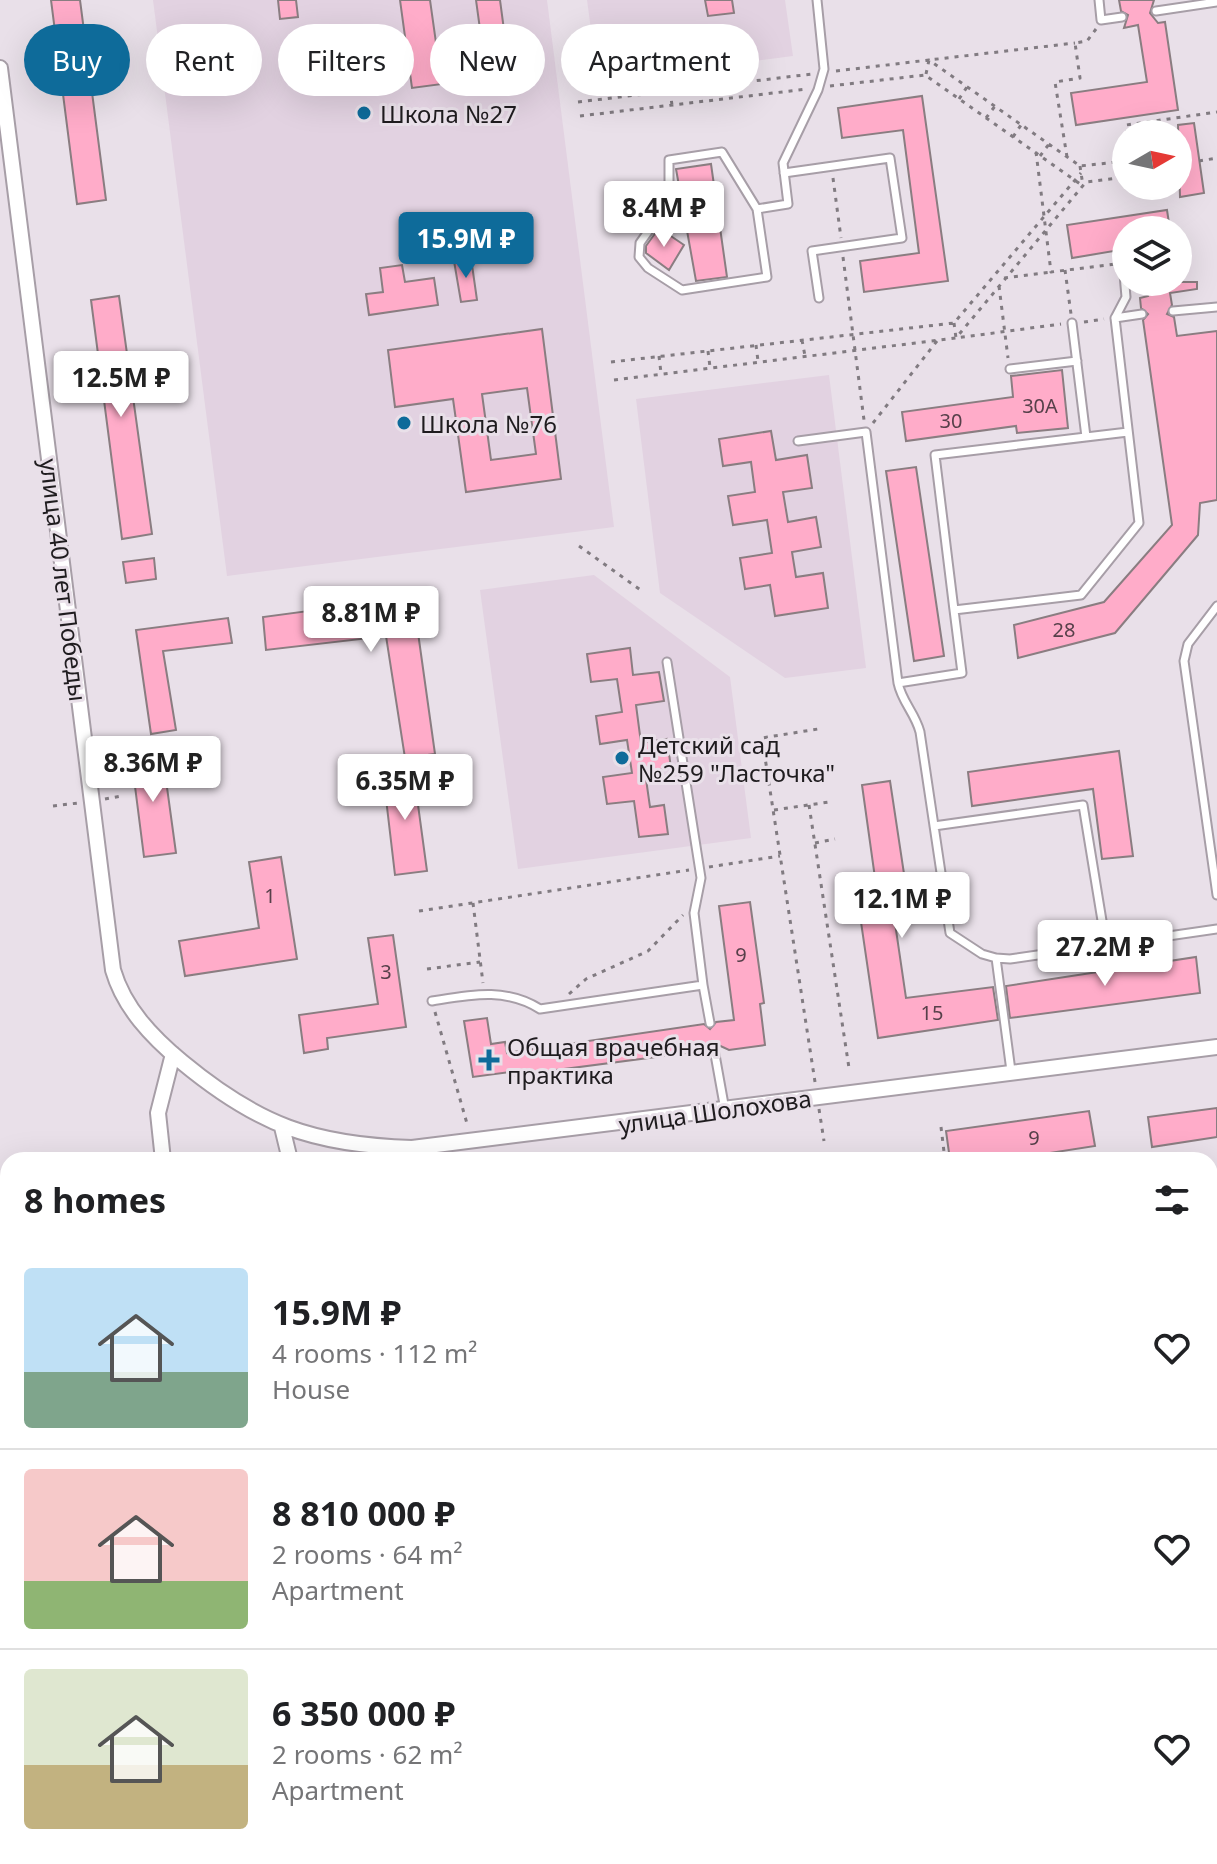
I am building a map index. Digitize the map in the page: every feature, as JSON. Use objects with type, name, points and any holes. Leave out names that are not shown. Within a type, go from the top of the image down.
[{"type":"street","name":"улица 40 лет Победы","points":[[0,68],[113,970],[129,1006],[173,1054],[223,1095]]},
{"type":"street","name":"улица Шолохова","points":[[223,1095],[282,1127],[354,1145],[412,1148],[1217,1047]]},
{"type":"street","points":[[162,1152],[158,1113],[173,1054]]},
{"type":"street","points":[[282,1127],[288,1152]]},
{"type":"lane","points":[[757,209],[788,204],[785,157],[819,88],[823,73],[817,0]]},
{"type":"lane","points":[[1099,0],[1101,20],[1122,17]]},
{"type":"lane","points":[[1156,11],[1217,2]]},
{"type":"lane","points":[[722,152],[757,209],[767,277],[682,290],[648,268],[639,257],[640,243],[669,202],[669,160],[722,152]]},
{"type":"lane","points":[[784,173],[890,158],[902,238],[812,251],[819,298]]},
{"type":"lane","points":[[954,610],[1081,595],[1139,523],[1115,318],[1126,296]]},
{"type":"lane","points":[[1173,311],[1217,307]]},
{"type":"lane","points":[[1115,318],[1142,314]]},
{"type":"lane","points":[[1072,323],[1086,437]]},
{"type":"lane","points":[[1010,369],[1077,361]]},
{"type":"lane","points":[[798,441],[866,432],[898,683],[902,699],[915,717],[920,732],[950,933],[982,954],[996,958],[1217,929]]},
{"type":"lane","points":[[898,683],[962,673],[935,455],[1128,432]]},
{"type":"lane","points":[[1217,606],[1188,644],[1184,661],[1217,895]]},
{"type":"lane","points":[[667,662],[700,869],[701,889],[694,904],[710,1023]]},
{"type":"lane","points":[[934,826],[1083,805],[1106,945]]},
{"type":"lane","points":[[996,958],[1011,1071]]},
{"type":"lane","points":[[432,1001],[484,993],[527,1001],[540,1009],[703,985]]},
{"type":"lane","points":[[714,1049],[725,1110]]},
{"type":"path","points":[[759,81],[1087,41],[1101,20]]},
{"type":"path","points":[[1067,157],[1055,82],[1080,78],[1075,43]]},
{"type":"path","points":[[925,75],[929,60]]},
{"type":"path","points":[[929,60],[1080,166],[1112,163]]},
{"type":"path","points":[[580,116],[925,75],[1083,186]]},
{"type":"path","points":[[959,99],[967,87]]},
{"type":"path","points":[[578,102],[632,96]]},
{"type":"path","points":[[671,96],[672,105]]},
{"type":"path","points":[[715,96],[716,100]]},
{"type":"path","points":[[624,97],[625,111]]},
{"type":"path","points":[[986,118],[995,106]]},
{"type":"path","points":[[1161,120],[1217,112]]},
{"type":"path","points":[[1013,137],[1021,125]]},
{"type":"path","points":[[1038,154],[1049,144]]},
{"type":"path","points":[[1038,154],[1051,272]]},
{"type":"path","points":[[1199,161],[1217,158]]},
{"type":"path","points":[[832,166],[866,432]]},
{"type":"path","points":[[1080,166],[1083,186]]},
{"type":"path","points":[[611,362],[954,323],[1081,173]]},
{"type":"path","points":[[956,338],[1086,182],[1112,179]]},
{"type":"path","points":[[1014,253],[1021,259]]},
{"type":"path","points":[[1004,278],[1112,264]]},
{"type":"path","points":[[1065,270],[1072,323]]},
{"type":"path","points":[[999,284],[1010,369]]},
{"type":"path","points":[[984,288],[990,295]]},
{"type":"path","points":[[614,380],[1115,318]]},
{"type":"path","points":[[954,323],[956,338]]},
{"type":"path","points":[[802,340],[805,356]]},
{"type":"path","points":[[866,432],[938,340]]},
{"type":"path","points":[[756,345],[758,362]]},
{"type":"path","points":[[708,351],[710,368]]},
{"type":"path","points":[[659,356],[661,374]]},
{"type":"path","points":[[579,546],[642,591]]},
{"type":"path","points":[[818,729],[762,738],[824,1141]]},
{"type":"path","points":[[773,810],[829,802]]},
{"type":"path","points":[[809,805],[849,1068]]},
{"type":"path","points":[[815,843],[835,839]]},
{"type":"path","points":[[419,911],[780,856]]},
{"type":"path","points":[[473,903],[484,993]]},
{"type":"path","points":[[553,1007],[586,979],[648,951],[694,904]]},
{"type":"path","points":[[427,969],[480,962]]},
{"type":"path","points":[[432,1001],[467,1112]]},
{"type":"path","points":[[941,1127],[944,1152]]},
{"type":"shaded area","points":[[153,0],[547,0],[614,527],[227,576],[165,96],[262,96],[262,24],[156,24]]},
{"type":"shaded area","points":[[587,0],[785,0],[793,56],[759,60],[759,24],[590,24]]},
{"type":"shaded area","points":[[829,375],[866,668],[785,678],[660,593],[636,399]]},
{"type":"shaded area","name":"Детский сад №259 \"Ласточка\"","points":[[594,575],[730,677],[751,838],[518,869],[480,590]]},
{"type":"building","points":[[51,0],[80,0],[83,24],[54,24]]},
{"type":"building","points":[[278,0],[296,0],[298,17],[280,19]]},
{"type":"building","points":[[400,0],[430,0],[433,24],[430,24],[430,86],[414,88],[414,24],[403,24]]},
{"type":"building","points":[[476,0],[500,0],[503,24],[479,24]]},
{"type":"building","points":[[705,0],[732,0],[734,13],[708,16]]},
{"type":"building","points":[[1119,0],[1154,0],[1150,13],[1158,23],[1165,22],[1178,110],[1076,125],[1071,93],[1147,82],[1138,25],[1124,28],[1128,15],[1121,11]]},
{"type":"building","points":[[63,96],[92,96],[106,200],[77,204]]},
{"type":"building","points":[[922,96],[948,281],[864,292],[860,261],[919,253],[903,130],[842,138],[838,108]]},
{"type":"building","points":[[1192,123],[1204,193],[1192,195]]},
{"type":"building","points":[[711,164],[727,277],[696,281],[676,169]]},
{"type":"building","points":[[1167,210],[1168,216],[1127,216]]},
{"type":"building","points":[[1112,218],[1112,251],[1072,258],[1067,225]]},
{"type":"building","points":[[659,228],[684,245],[669,270],[646,253],[646,246]]},
{"type":"building","points":[[471,258],[477,300],[461,302],[454,261]]},
{"type":"building","points":[[402,265],[405,282],[434,278],[438,305],[369,315],[366,294],[383,292],[380,268]]},
{"type":"building","points":[[119,296],[152,534],[122,539],[91,300]]},
{"type":"building","points":[[1170,296],[1172,305],[1167,314],[1174,317],[1177,336],[1217,331],[1217,500],[1200,503],[1198,535],[1115,633],[1018,658],[1014,625],[1104,602],[1172,525],[1143,320],[1148,314],[1141,308],[1140,298]]},
{"type":"building","points":[[542,329],[561,479],[466,492],[453,399],[395,407],[388,350]],"holes":[[[527,388],[536,454],[491,460],[482,394]]]},
{"type":"building","points":[[1062,370],[1068,428],[1017,433],[1016,426],[906,441],[902,412],[1013,397],[1011,376]]},
{"type":"building","points":[[771,431],[776,460],[807,455],[812,488],[783,492],[788,522],[816,517],[821,547],[792,552],[796,577],[823,573],[828,608],[775,616],[770,585],[745,589],[740,558],[772,553],[767,520],[733,525],[728,496],[755,492],[751,462],[723,466],[719,439]]},
{"type":"building","points":[[916,467],[944,656],[914,661],[886,471]]},
{"type":"building","points":[[154,558],[156,579],[126,583],[123,562]]},
{"type":"building","points":[[413,597],[435,754],[405,758],[386,636],[266,650],[263,617]]},
{"type":"building","points":[[228,618],[232,643],[163,651],[176,730],[151,734],[136,630]]},
{"type":"building","points":[[630,648],[633,675],[659,672],[664,701],[636,705],[641,743],[667,739],[671,768],[645,772],[650,807],[664,805],[668,834],[639,837],[634,801],[607,804],[603,777],[632,773],[627,740],[600,744],[596,716],[622,712],[617,679],[591,682],[587,654]]},
{"type":"building","points":[[162,751],[176,853],[144,857],[131,755]]},
{"type":"building","points":[[1119,751],[1133,856],[1102,859],[1093,789],[972,806],[968,772]]},
{"type":"building","points":[[413,768],[427,871],[395,875],[383,773]]},
{"type":"building","points":[[890,781],[906,887],[890,889],[906,998],[993,987],[998,1020],[878,1038],[856,888],[876,885],[862,785]]},
{"type":"building","points":[[281,857],[297,959],[185,976],[179,941],[259,928],[249,862]]},
{"type":"building","points":[[750,902],[764,1003],[760,1004],[765,1045],[729,1050],[714,1043],[702,1051],[510,1076],[510,1072],[473,1077],[464,1021],[487,1018],[491,1044],[505,1042],[507,1053],[704,1024],[710,1029],[716,1022],[734,1020],[719,906]]},
{"type":"building","points":[[393,935],[406,1027],[327,1038],[328,1049],[304,1053],[299,1015],[378,1004],[368,938]]},
{"type":"building","points":[[1196,957],[1200,993],[1010,1018],[1006,986]]},
{"type":"building","points":[[1217,1108],[1217,1137],[1152,1147],[1148,1117]]},
{"type":"building","points":[[1089,1111],[1095,1146],[1056,1152],[949,1152],[946,1131]]},
{"type":"place","name":"Школа №27","points":[[364,113]]},
{"type":"place","name":"Школа №76","points":[[404,423]]},
{"type":"place","name":"Детский сад №259 \"Ласточка\"","points":[[622,758]]},
{"type":"place","name":"Общая врачебная практика","points":[[489,1060]]}]
